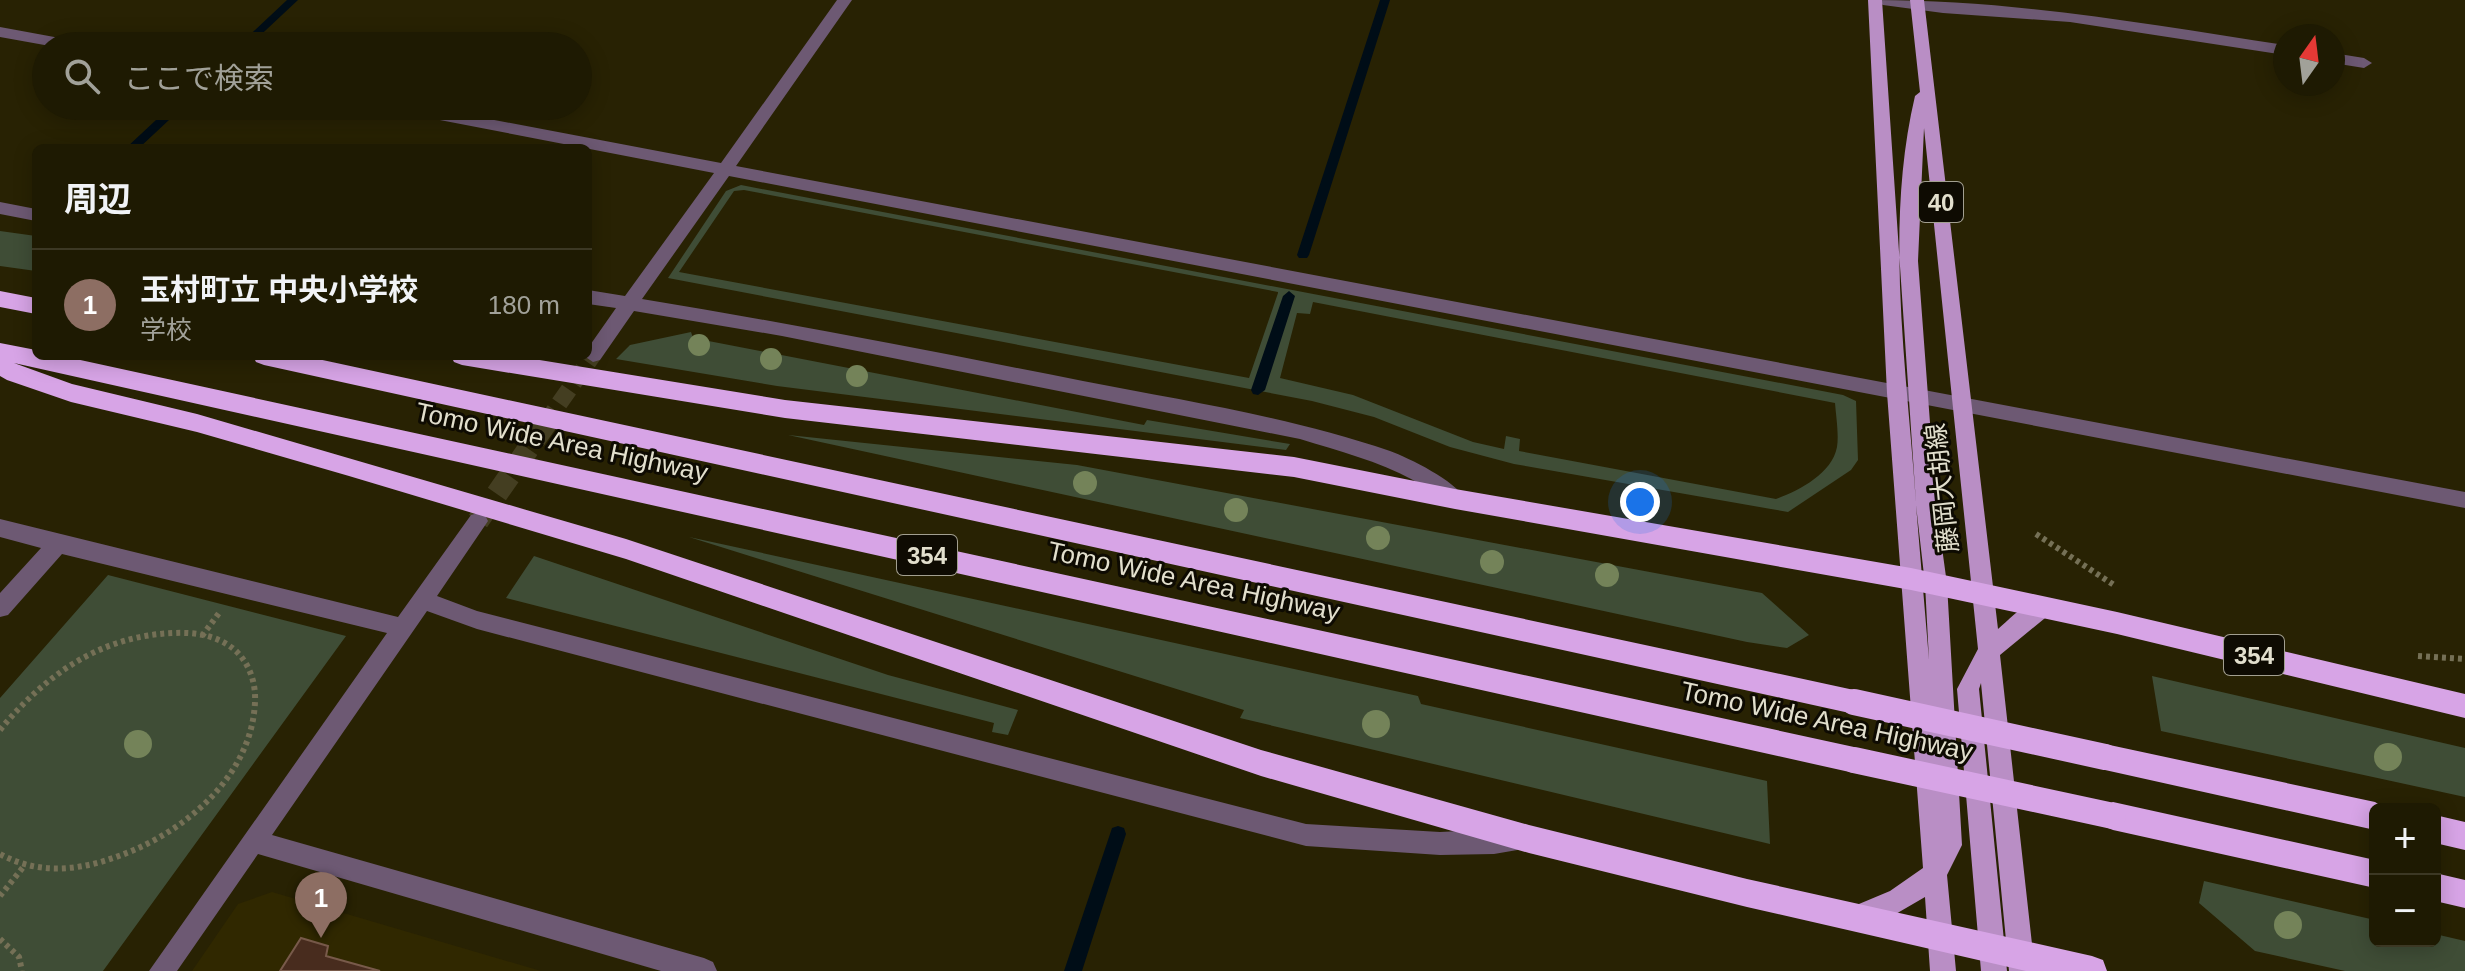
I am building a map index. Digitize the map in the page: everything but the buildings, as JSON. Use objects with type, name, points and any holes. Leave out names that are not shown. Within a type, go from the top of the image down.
[{"type":"highway","points":[[6,300],[32,303]]},
{"type":"highway","name":"Tomo Wide Area Highway","points":[[0,351],[32,358]]},
{"type":"highway","name":"Tomo Wide Area Highway","points":[[41,360],[2369,873]]},
{"type":"highway","name":"Tomo Wide Area Highway","points":[[282,360],[2369,815]]},
{"type":"highway","name":"354","points":[[486,360],[785,409],[1294,467],[1983,594],[2465,706]]},
{"type":"highway","points":[[0,365],[15,374],[71,393],[197,423],[626,549],[1261,763],[1529,839],[1941,937],[2007,961],[2092,971]]},
{"type":"highway","points":[[2441,830],[2465,836]]},
{"type":"highway","points":[[2441,888],[2465,894]]},
{"type":"main road","name":"藤岡大胡線","points":[[1875,0],[1897,393],[1924,582]]},
{"type":"main road","name":"藤岡大胡線","points":[[1917,3],[1964,405],[1988,652]]},
{"type":"main road","points":[[1856,918],[1914,891],[1946,859],[1950,845],[1924,582],[1919,397],[1909,243],[1914,135],[1927,80]]},
{"type":"main road","points":[[2007,961],[1968,689],[1973,673],[1988,652],[2042,607]]},
{"type":"main road","points":[[1935,872],[1943,971]]},
{"type":"street","points":[[593,355],[845,0]]},
{"type":"street","points":[[1883,0],[2070,17],[2273,48]]},
{"type":"street","points":[[0,32],[32,38]]},
{"type":"street","points":[[2345,60],[2364,63]]},
{"type":"street","points":[[467,120],[2465,500]]},
{"type":"street","points":[[0,208],[32,214]]},
{"type":"street","points":[[592,298],[782,329],[1300,431],[1387,458],[1423,476],[1455,499]]},
{"type":"street","points":[[162,971],[478,521]]},
{"type":"street","points":[[0,528],[404,628]]},
{"type":"street","points":[[0,608],[58,544]]},
{"type":"street","points":[[423,600],[477,620],[1306,835],[1425,844],[1484,844],[1529,839]]},
{"type":"street","points":[[2427,696],[2465,693]]},
{"type":"street","points":[[254,841],[704,971]]},
{"type":"path","points":[[0,730],[17,707],[56,674],[99,649],[144,634],[186,632],[220,640],[245,660],[257,689],[254,724],[237,764],[206,802],[163,835],[115,859],[66,870],[24,866],[0,854]]},
{"type":"path","points":[[0,896],[24,866]]},
{"type":"path","points":[[0,939],[19,957],[22,971]]},
{"type":"shaded area","points":[[272,892],[541,971],[192,971],[238,904]]},
{"type":"green space","points":[[741,185],[1843,395],[1856,401],[1858,460],[1851,470],[1788,512],[1514,464],[1450,447],[1374,417],[1312,401],[668,278],[726,191]],"holes":[[[744,190],[1278,292],[1278,293],[1249,378],[679,272],[734,191]],[[1313,302],[1835,403],[1837,447],[1834,457],[1821,473],[1804,486],[1776,499],[1519,451],[1520,439],[1506,436],[1504,449],[1473,442],[1353,395],[1280,378],[1297,313],[1310,314]]]},
{"type":"green space","points":[[0,231],[32,235],[32,270],[0,266]]},
{"type":"green space","points":[[691,332],[693,338],[1144,425],[1147,420],[1290,444],[1286,450],[777,386],[616,359],[630,345]]},
{"type":"green space","points":[[788,435],[1077,465],[1762,593],[1809,635],[1787,648],[1747,642]]},
{"type":"green space","points":[[689,537],[1418,696],[1421,704],[1767,781],[1770,844],[1240,718],[1244,710]]},
{"type":"green space","points":[[534,556],[888,675],[1018,710],[1008,735],[992,732],[994,723],[506,598]]},
{"type":"green space","points":[[108,575],[346,636],[103,971],[0,971],[0,698]]},
{"type":"green space","points":[[2152,676],[2465,748],[2465,797],[2161,731]]},
{"type":"green space","points":[[2204,881],[2369,919],[2369,947],[2441,947],[2441,935],[2465,941],[2465,971],[2345,971],[2255,951],[2199,903]]},
{"type":"waterway","points":[[258,32],[293,0]]},
{"type":"waterway","points":[[1303,255],[1385,0]]},
{"type":"waterway","points":[[136,144],[163,120]]},
{"type":"waterway","points":[[1258,390],[1289,296]]},
{"type":"waterway","points":[[1073,971],[1118,834]]},
{"type":"tunnel","points":[[545,424],[590,360]]},
{"type":"tunnel","points":[[478,521],[547,422]]},
{"type":"place","name":"玉村町立 中央小学校","points":[[321,938]]}]
